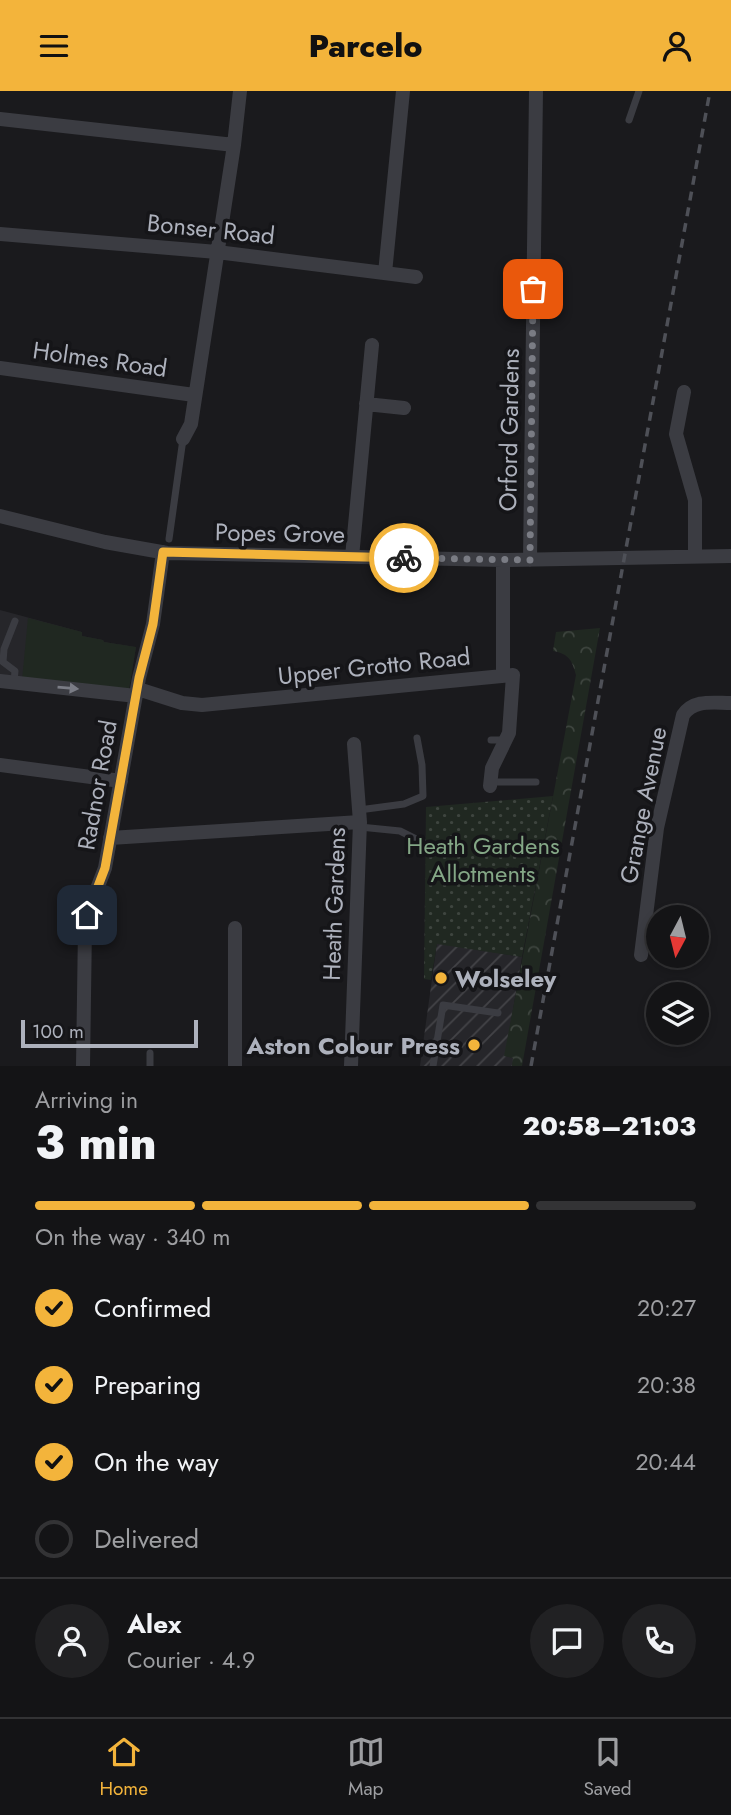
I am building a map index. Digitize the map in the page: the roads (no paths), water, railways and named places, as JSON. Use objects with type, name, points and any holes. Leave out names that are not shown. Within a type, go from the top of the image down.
[{"type":"street","points":[[183,439],[191,424],[240,91]]},
{"type":"street","points":[[384,273],[403,91]]},
{"type":"street","name":"Orford Gardens","points":[[530,560],[536,91]]},
{"type":"street","points":[[0,119],[234,145]]},
{"type":"street","name":"Bonser Road","points":[[0,234],[217,252],[416,277]]},
{"type":"street","points":[[352,557],[372,345]]},
{"type":"street","name":"Holmes Road","points":[[0,368],[194,395]]},
{"type":"street","points":[[684,392],[676,434],[695,500],[695,556]]},
{"type":"street","points":[[366,404],[404,408]]},
{"type":"street","name":"Popes Grove","points":[[0,516],[105,542],[352,557],[530,560],[731,556]]},
{"type":"street","name":"Radnor Road","points":[[83,1066],[85,927],[105,868],[166,546]]},
{"type":"street","name":"Upper Grotto Road","points":[[7,682],[137,692],[202,705],[503,676],[503,560]]},
{"type":"street","points":[[490,784],[492,768],[509,733],[513,675],[503,676]]},
{"type":"street","name":"Grange Avenue","points":[[641,955],[657,828],[683,715],[688,707],[697,704],[731,703]]},
{"type":"street","name":"Heath Gardens","points":[[351,1066],[360,820],[354,744]]},
{"type":"street","points":[[0,765],[121,782]]},
{"type":"street","points":[[110,838],[360,820]]},
{"type":"street","points":[[234,928],[235,1066]]},
{"type":"lane","points":[[629,120],[639,91]]},
{"type":"lane","points":[[166,546],[183,439]]},
{"type":"lane","points":[[7,682],[15,671],[3,663],[4,649],[15,621]]},
{"type":"lane","points":[[360,820],[423,796],[422,765],[417,738]]},
{"type":"lane","points":[[491,740],[506,740]]},
{"type":"lane","points":[[490,784],[536,782]]},
{"type":"lane","points":[[360,820],[400,831],[426,844]]},
{"type":"lane","points":[[433,1066],[443,1005],[498,1013]]},
{"type":"lane","points":[[149,1066],[150,1053]]},
{"type":"railway","points":[[531,1066],[710,91]]},
{"type":"place","name":"Wolseley","points":[[441,978]]},
{"type":"place","name":"Aston Colour Press","points":[[474,1045]]},
{"type":"park label","name":"Heath Gardens Allotments","points":[[483,859]]}]
